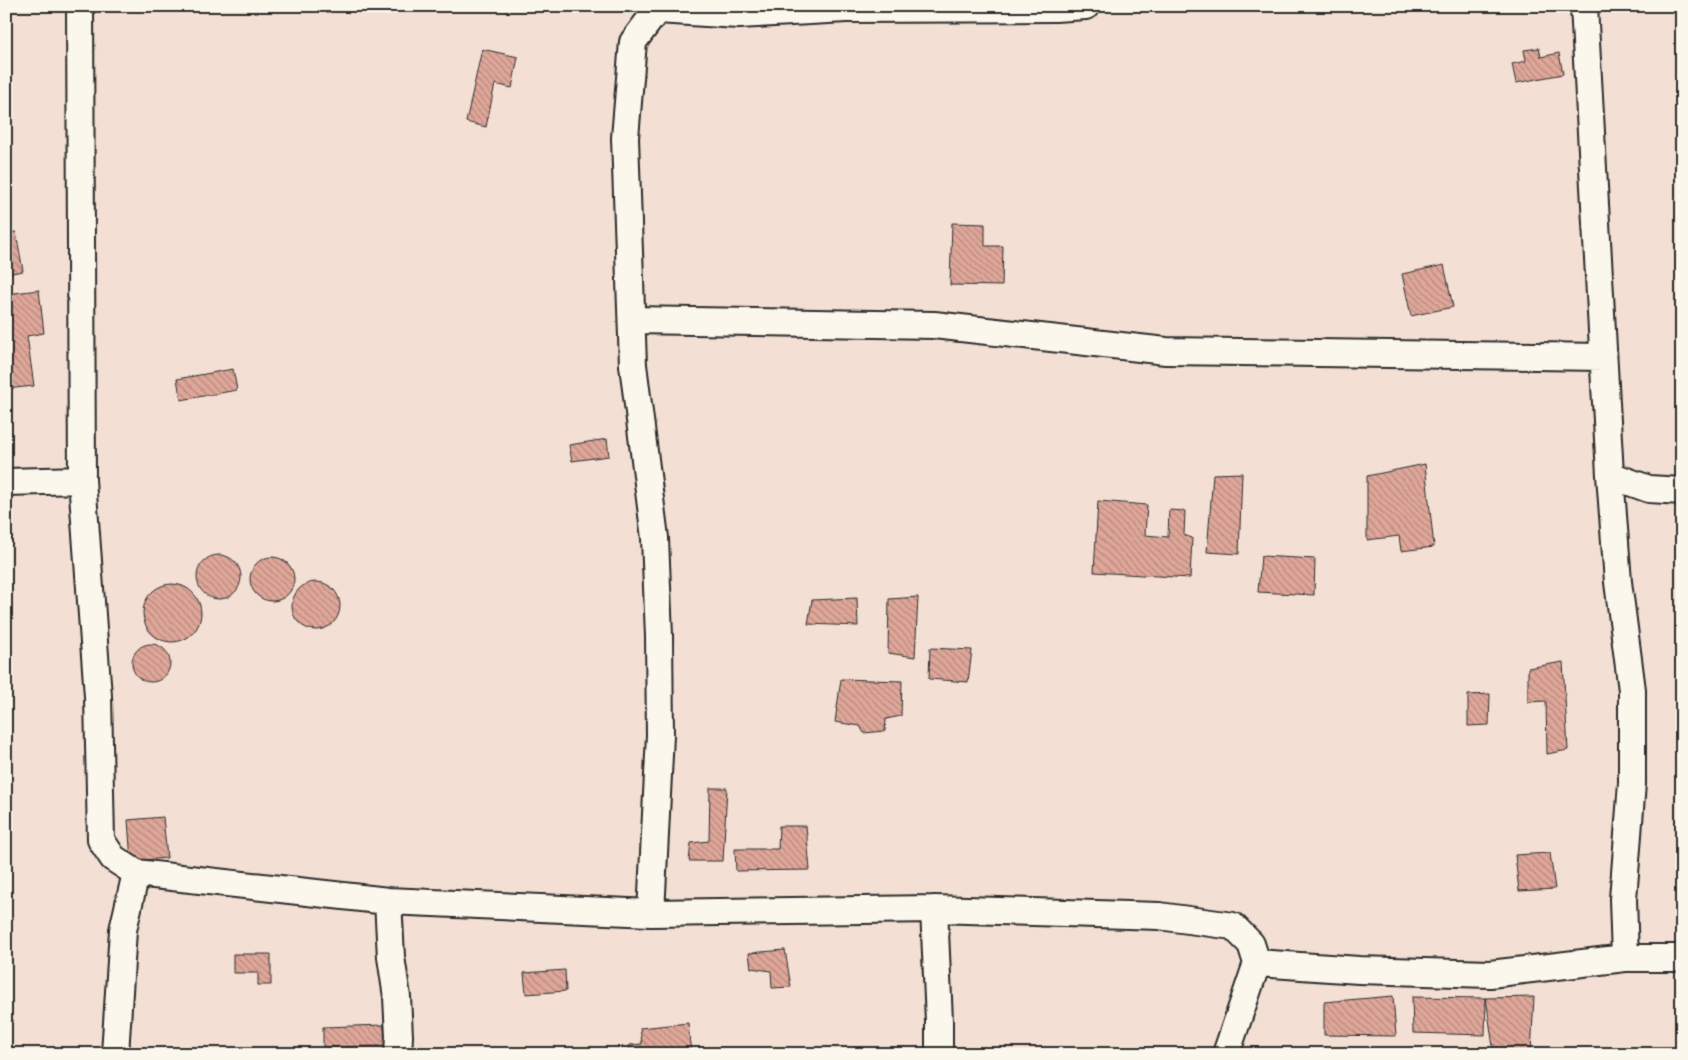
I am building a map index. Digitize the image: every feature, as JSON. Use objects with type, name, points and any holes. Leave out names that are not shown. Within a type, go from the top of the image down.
[{"type":"street","points":[[80,6],[82,480],[98,696],[101,840],[113,858],[136,873],[388,900],[651,912],[934,909],[1149,915],[1233,926],[1251,944],[1256,963],[1226,1054]]},
{"type":"street","points":[[651,912],[660,735],[659,636],[655,538],[633,365],[625,138],[633,42],[657,8],[739,15],[846,8],[1054,8],[1086,6]]},
{"type":"street","points":[[1584,6],[1610,475],[1618,582],[1632,690],[1632,783],[1623,899],[1625,958]]},
{"type":"street","points":[[632,320],[934,325],[1073,339],[1166,351],[1603,357]]},
{"type":"street","points":[[1610,475],[1649,490],[1682,491]]},
{"type":"street","points":[[6,482],[82,480]]},
{"type":"street","points":[[115,1054],[123,930],[136,873]]},
{"type":"street","points":[[388,900],[390,957],[397,997],[398,1054]]},
{"type":"street","points":[[934,909],[939,1054]]},
{"type":"street","points":[[1256,963],[1358,970],[1490,974],[1625,958],[1682,958]]},
{"type":"building","points":[[1539,48],[1541,57],[1559,53],[1563,74],[1516,83],[1512,64],[1526,61],[1524,50]]},
{"type":"building","points":[[482,49],[518,57],[512,88],[495,84],[486,127],[466,122]]},
{"type":"building","points":[[952,223],[985,224],[985,246],[1003,246],[1002,286],[950,285]]},
{"type":"building","points":[[16,232],[23,271],[6,274],[6,233]]},
{"type":"building","points":[[1444,265],[1453,307],[1411,316],[1402,274]]},
{"type":"building","points":[[39,290],[44,333],[27,336],[34,386],[6,389],[6,294]]},
{"type":"building","points":[[233,369],[237,390],[181,400],[177,379]]},
{"type":"building","points":[[607,439],[609,456],[572,461],[569,445]]},
{"type":"building","points":[[1425,464],[1434,547],[1401,551],[1399,536],[1367,540],[1367,476]]},
{"type":"building","points":[[1242,473],[1239,554],[1207,552],[1213,474]]},
{"type":"building","points":[[1098,501],[1147,505],[1145,535],[1168,537],[1169,510],[1185,511],[1184,535],[1192,538],[1190,578],[1094,572]]},
{"type":"building","points":[[223,555],[235,561],[240,568],[240,586],[235,593],[228,598],[215,599],[203,593],[198,586],[197,573],[203,561],[210,556]]},
{"type":"building","points":[[1261,556],[1315,559],[1314,595],[1258,592]]},
{"type":"building","points":[[272,557],[284,561],[290,567],[294,579],[290,591],[284,597],[272,601],[260,597],[254,591],[250,579],[254,567],[260,561]]},
{"type":"building","points":[[316,582],[325,584],[333,589],[338,597],[340,606],[338,615],[333,623],[325,628],[316,630],[307,628],[299,623],[294,615],[292,606],[294,597],[299,589],[307,584]]},
{"type":"building","points":[[172,584],[183,586],[193,592],[199,602],[201,613],[199,624],[193,634],[183,640],[172,642],[161,640],[151,634],[145,624],[143,613],[145,602],[151,592],[161,586]]},
{"type":"building","points":[[918,597],[915,657],[888,653],[889,599]]},
{"type":"building","points":[[857,598],[858,626],[808,624],[812,600]]},
{"type":"building","points":[[151,644],[158,645],[164,650],[169,656],[169,670],[164,676],[158,681],[151,682],[144,681],[138,676],[133,670],[132,663],[133,656],[138,650],[144,645]]},
{"type":"building","points":[[930,648],[972,650],[968,682],[929,679]]},
{"type":"building","points":[[1563,662],[1568,750],[1547,754],[1546,701],[1528,702],[1528,668]]},
{"type":"building","points":[[841,679],[902,681],[901,716],[886,719],[885,731],[864,733],[860,726],[835,722]]},
{"type":"building","points":[[1490,694],[1489,725],[1468,726],[1468,695]]},
{"type":"building","points":[[710,788],[727,788],[723,861],[689,861],[691,843],[709,841]]},
{"type":"building","points":[[163,817],[167,858],[131,861],[128,820]]},
{"type":"building","points":[[779,826],[806,826],[810,870],[736,871],[735,849],[778,849]]},
{"type":"building","points":[[1550,853],[1555,889],[1519,891],[1515,855]]},
{"type":"building","points":[[785,950],[791,987],[772,988],[771,971],[751,968],[749,953]]},
{"type":"building","points":[[233,954],[271,954],[271,985],[258,985],[258,973],[233,973]]},
{"type":"building","points":[[565,970],[566,991],[526,994],[524,973]]},
{"type":"building","points":[[1393,996],[1396,1036],[1324,1035],[1324,1002]]},
{"type":"building","points":[[1412,997],[1486,998],[1485,1035],[1413,1033]]},
{"type":"building","points":[[1534,997],[1531,1054],[1494,1054],[1486,998]]},
{"type":"building","points":[[1682,998],[1682,1038],[1678,999]]},
{"type":"building","points":[[688,1023],[691,1054],[630,1054],[629,1045],[642,1044],[640,1028]]},
{"type":"building","points":[[384,1025],[385,1046],[323,1047],[323,1027]]}]
